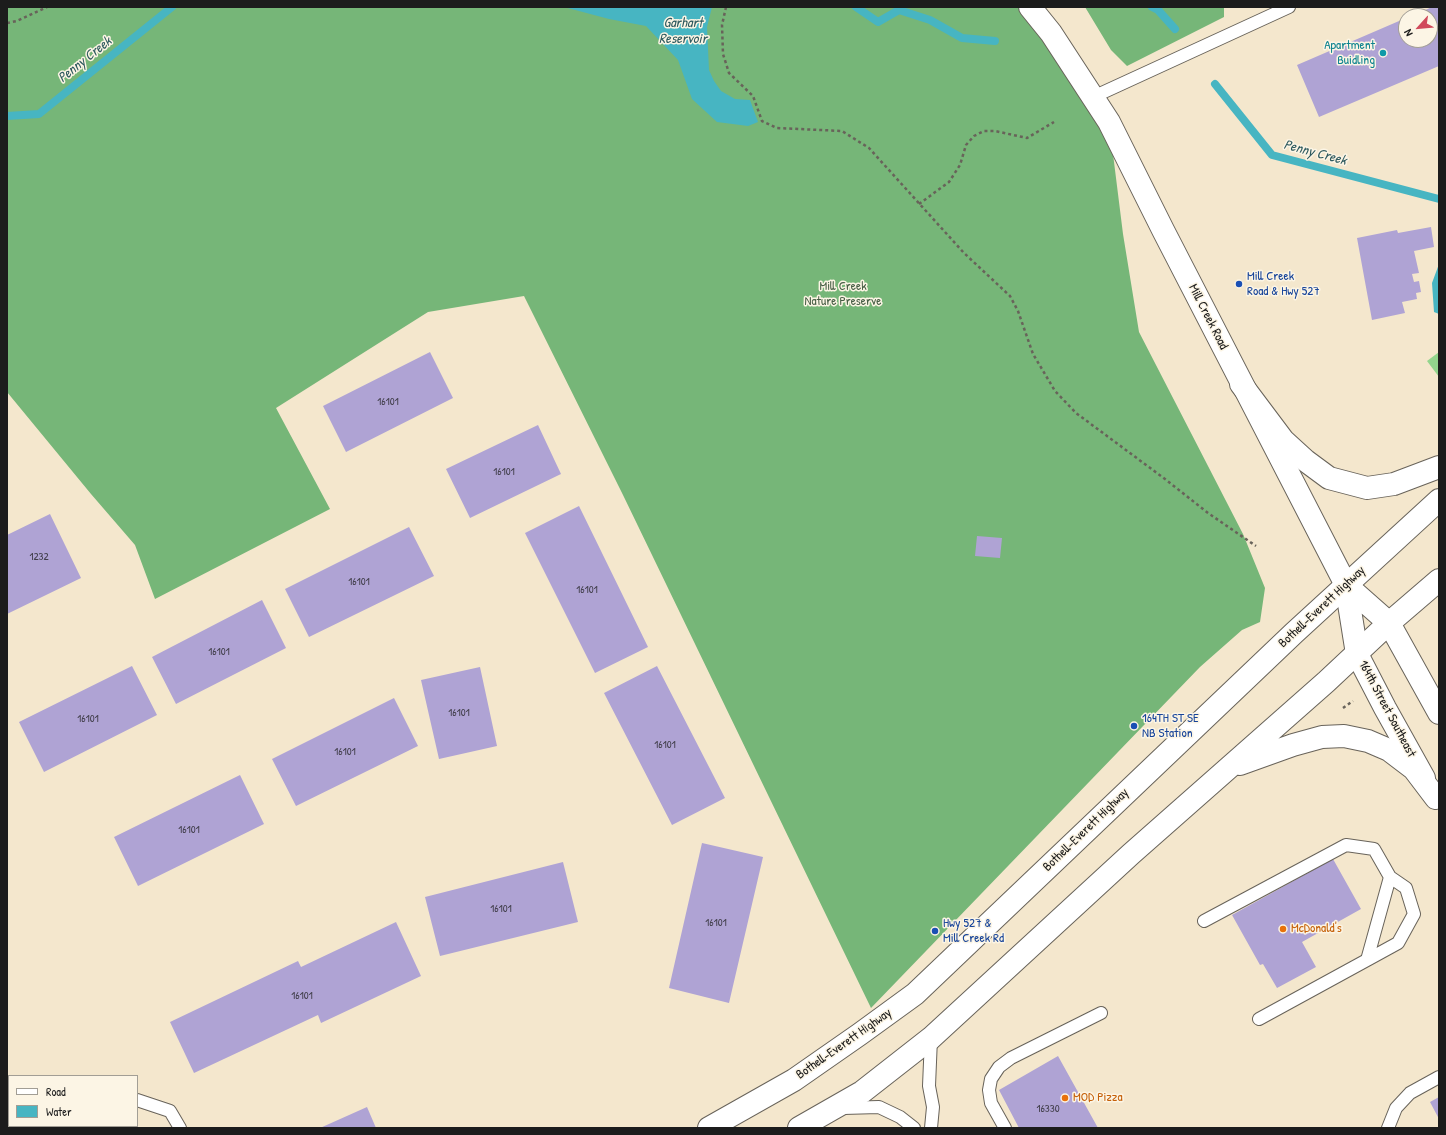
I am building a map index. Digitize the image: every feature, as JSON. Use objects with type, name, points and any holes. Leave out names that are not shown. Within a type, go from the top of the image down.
[{"type":"main road","name":"Mill Creek Road","points":[[1030,7],[1051,33],[1109,122],[1346,585],[1389,623]]},
{"type":"main road","points":[[1242,384],[1284,440],[1306,461],[1329,478],[1367,488],[1394,484],[1439,467]]},
{"type":"main road","name":"Bothell-Everett Highway","points":[[709,1128],[794,1080],[915,994],[1282,643],[1439,500]]},
{"type":"main road","points":[[799,1128],[862,1092],[932,1038],[1131,854],[1439,580]]},
{"type":"main road","name":"164th Street Southeast","points":[[1346,585],[1357,654],[1385,708],[1437,801]]},
{"type":"main road","points":[[1389,623],[1439,713]]},
{"type":"main road","points":[[1228,769],[1293,745],[1322,737],[1344,736],[1368,741],[1389,750],[1414,769],[1437,801]]},
{"type":"lane","points":[[1093,97],[1289,7]]},
{"type":"lane","points":[[1204,921],[1346,845],[1374,850],[1390,877],[1406,888],[1414,914],[1398,943],[1259,1019]]},
{"type":"lane","points":[[1367,960],[1390,877]]},
{"type":"lane","points":[[1005,1128],[991,1103],[989,1090],[991,1079],[999,1067],[1011,1058],[1101,1013]]},
{"type":"lane","points":[[931,1128],[933,1107],[929,1086],[932,1038]]},
{"type":"lane","points":[[1388,1128],[1396,1108],[1410,1093],[1439,1077]]},
{"type":"lane","points":[[138,1100],[170,1110],[180,1128]]},
{"type":"lane","points":[[825,1114],[838,1108],[859,1106],[879,1107],[900,1117],[914,1128]]},
{"type":"path","points":[[7,23],[17,21],[47,7]]},
{"type":"path","points":[[726,7],[722,25],[723,54],[729,73],[753,96],[762,121],[777,128],[842,131],[869,148],[964,253],[1010,296],[1018,311],[1033,354],[1055,391],[1076,413],[1208,513],[1256,546]]},
{"type":"path","points":[[919,204],[949,182],[960,165],[966,145],[974,136],[984,131],[995,131],[1027,138],[1054,122]]},
{"type":"path","points":[[1343,708],[1355,700]]},
{"type":"green space","name":"Mill Creek Nature Preserve","points":[[7,7],[1028,7],[1109,122],[1123,234],[1139,332],[1243,534],[1265,588],[1260,622],[1242,630],[1200,667],[871,1008],[623,495],[524,296],[428,312],[276,408],[330,509],[155,599],[135,545],[7,392]]},
{"type":"green space","points":[[1085,7],[1224,7],[1224,17],[1127,66],[1111,50]]},
{"type":"green space","points":[[1439,352],[1439,377],[1427,361]]},
{"type":"water","name":"Garhart Reservoir","points":[[564,7],[712,7],[707,27],[709,70],[721,91],[735,99],[750,100],[758,122],[748,126],[717,122],[692,99],[678,60],[646,26],[609,19]]},
{"type":"water","points":[[1439,264],[1439,314],[1434,312],[1432,283]]},
{"type":"building","name":"Apartment Buidling","points":[[1439,7],[1439,66],[1319,117],[1297,65],[1398,21],[1398,48],[1438,48],[1438,8],[1430,8]]},
{"type":"building","points":[[1431,227],[1434,247],[1414,251],[1419,273],[1412,274],[1414,282],[1419,281],[1421,292],[1416,293],[1417,299],[1402,302],[1405,313],[1372,320],[1357,238],[1397,230],[1398,233]]},
{"type":"building","points":[[430,352],[453,398],[346,452],[323,406]]},
{"type":"building","points":[[538,425],[561,474],[470,518],[446,469]]},
{"type":"building","points":[[579,506],[648,647],[595,673],[525,533]]},
{"type":"building","points":[[50,514],[81,578],[7,614],[7,535]]},
{"type":"building","points":[[409,527],[434,576],[309,637],[285,589]]},
{"type":"building","points":[[977,536],[1002,538],[1000,558],[975,556]]},
{"type":"building","points":[[262,600],[286,648],[176,704],[152,657]]},
{"type":"building","points":[[132,666],[157,715],[44,772],[19,722]]},
{"type":"building","points":[[657,666],[725,798],[672,825],[604,693]]},
{"type":"building","points":[[480,667],[497,746],[439,759],[421,680]]},
{"type":"building","points":[[394,698],[418,746],[296,806],[272,759]]},
{"type":"building","points":[[240,775],[264,824],[138,886],[114,837]]},
{"type":"building","points":[[702,843],[763,857],[729,1003],[669,988]]},
{"type":"building","name":"McDonald's","points":[[1333,859],[1361,909],[1302,942],[1316,967],[1277,988],[1263,964],[1260,965],[1232,915]]},
{"type":"building","points":[[563,862],[578,922],[440,956],[425,897]]},
{"type":"building","points":[[396,922],[421,976],[321,1023],[318,1015],[194,1073],[170,1022],[298,961],[301,967]]},
{"type":"building","points":[[1058,1056],[1098,1128],[1019,1128],[999,1090]]},
{"type":"building","points":[[1439,1097],[1439,1119],[1430,1102]]},
{"type":"building","points":[[367,1107],[376,1128],[320,1128]]},
{"type":"waterway","name":"Penny Creek","points":[[7,116],[39,114],[172,7]]},
{"type":"waterway","name":"Penny Creek","points":[[856,7],[878,22],[899,10],[930,20],[962,38],[995,41]]},
{"type":"waterway","name":"Penny Creek","points":[[1152,7],[1158,10],[1175,29]]},
{"type":"waterway","name":"Penny Creek","points":[[1215,84],[1272,155],[1439,199]]},
{"type":"place","name":"Apartment Buidling","points":[[1383,53]]},
{"type":"place","name":"Mill Creek Road & Hwy 527","points":[[1239,284]]},
{"type":"place","name":"164TH ST SE NB Station","points":[[1134,726]]},
{"type":"place","name":"McDonald's","points":[[1283,929]]},
{"type":"place","name":"Hwy 527 & Mill Creek Rd","points":[[935,931]]},
{"type":"place","name":"MOD Pizza","points":[[1065,1098]]}]
